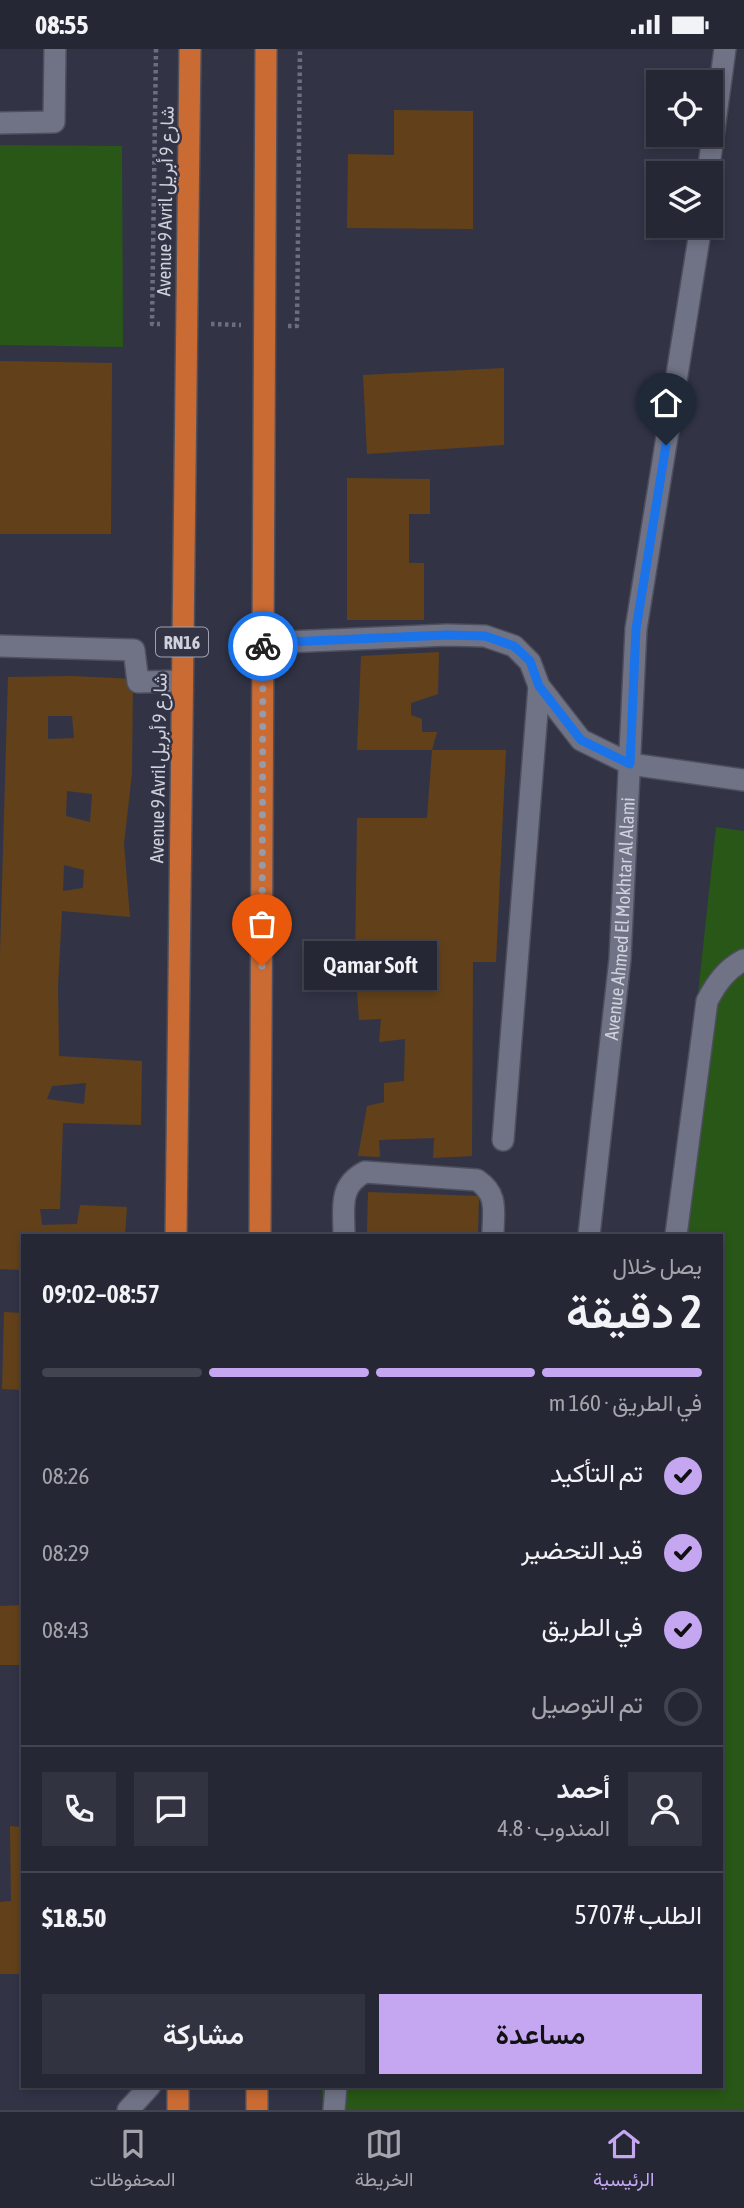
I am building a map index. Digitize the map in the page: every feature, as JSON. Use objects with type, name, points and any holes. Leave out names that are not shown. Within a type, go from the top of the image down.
[{"type":"highway","name":"Avenue 9 Avril شارع 9 أبريل","points":[[176,1234],[190,49]]},
{"type":"highway","points":[[260,1234],[265,49]]},
{"type":"highway","points":[[178,2088],[178,2110]]},
{"type":"highway","points":[[257,2088],[257,2110]]},
{"type":"street","points":[[0,123],[54,122],[55,49]]},
{"type":"street","points":[[710,161],[725,49]]},
{"type":"street","name":"Avenue Ahmed El Mokhtar Al Alami","points":[[589,1234],[620,959],[636,629],[699,238]]},
{"type":"street","points":[[263,643],[447,635],[485,636],[514,646],[530,661],[539,686],[581,740],[630,764],[744,781]]},
{"type":"street","points":[[0,646],[134,649],[138,682],[181,681]]},
{"type":"street","points":[[503,1140],[539,686]]},
{"type":"street","points":[[676,1234],[707,1001],[718,981],[734,965],[744,960]]},
{"type":"street","points":[[344,1234],[345,1191],[352,1179],[365,1172],[477,1180],[489,1188],[493,1199],[493,1234]]},
{"type":"street","points":[[128,2110],[148,2088]]},
{"type":"street","points":[[334,2110],[336,2088]]},
{"type":"path","points":[[156,49],[152,324],[263,326],[297,326],[300,49]]},
{"type":"green space","points":[[0,145],[122,146],[123,347],[0,345]]},
{"type":"green space","points":[[716,827],[744,831],[744,2110],[323,2110],[322,2088],[723,2088],[723,1234],[672,1234]]},
{"type":"building","points":[[394,110],[473,111],[473,229],[347,228],[348,154],[394,155]]},
{"type":"building","points":[[0,361],[112,363],[111,534],[0,534]]},
{"type":"building","points":[[504,368],[504,445],[367,454],[363,375]]},
{"type":"building","points":[[347,478],[430,479],[430,514],[409,514],[409,563],[424,563],[424,620],[347,620]]},
{"type":"building","points":[[439,652],[438,694],[411,703],[411,715],[422,719],[422,732],[437,732],[432,750],[357,750],[361,656]]},
{"type":"building","points":[[8,677],[133,679],[132,773],[124,844],[130,917],[62,911],[58,986],[59,1056],[142,1061],[141,1125],[63,1123],[60,1209],[40,1209],[42,1225],[77,1224],[80,1205],[127,1207],[125,1234],[21,1234],[21,1270],[0,1269],[0,954]],"holes":[[[48,716],[72,716],[74,738],[48,739]],[[67,791],[92,794],[90,822],[66,816]],[[64,865],[84,870],[83,888],[63,891]],[[86,1083],[84,1104],[47,1099],[52,1086]]]},
{"type":"building","points":[[432,750],[506,750],[496,962],[473,962],[472,1156],[433,1158],[434,1138],[379,1140],[380,1157],[358,1156],[367,1106],[384,1102],[384,1083],[404,1081],[405,1039],[379,1042],[381,1019],[359,1020],[355,964],[357,818],[427,818]]},
{"type":"building","points":[[368,1192],[479,1196],[478,1234],[367,1234]]},
{"type":"building","points":[[4,1312],[21,1313],[21,1390],[2,1389]]},
{"type":"building","points":[[21,1605],[21,1665],[0,1665],[0,1606]]},
{"type":"building","points":[[10,1826],[21,1827],[21,1974],[0,1974],[0,1902],[11,1901]]},
{"type":"way so far","points":[[262,966],[263,646]]},
{"type":"place","name":"Qamar Soft","points":[[262,966]]},
{"type":"route","points":[[263,646],[263,643],[447,635],[485,636],[514,646],[530,661],[539,686],[581,740],[630,764],[636,629],[666,445]]}]
